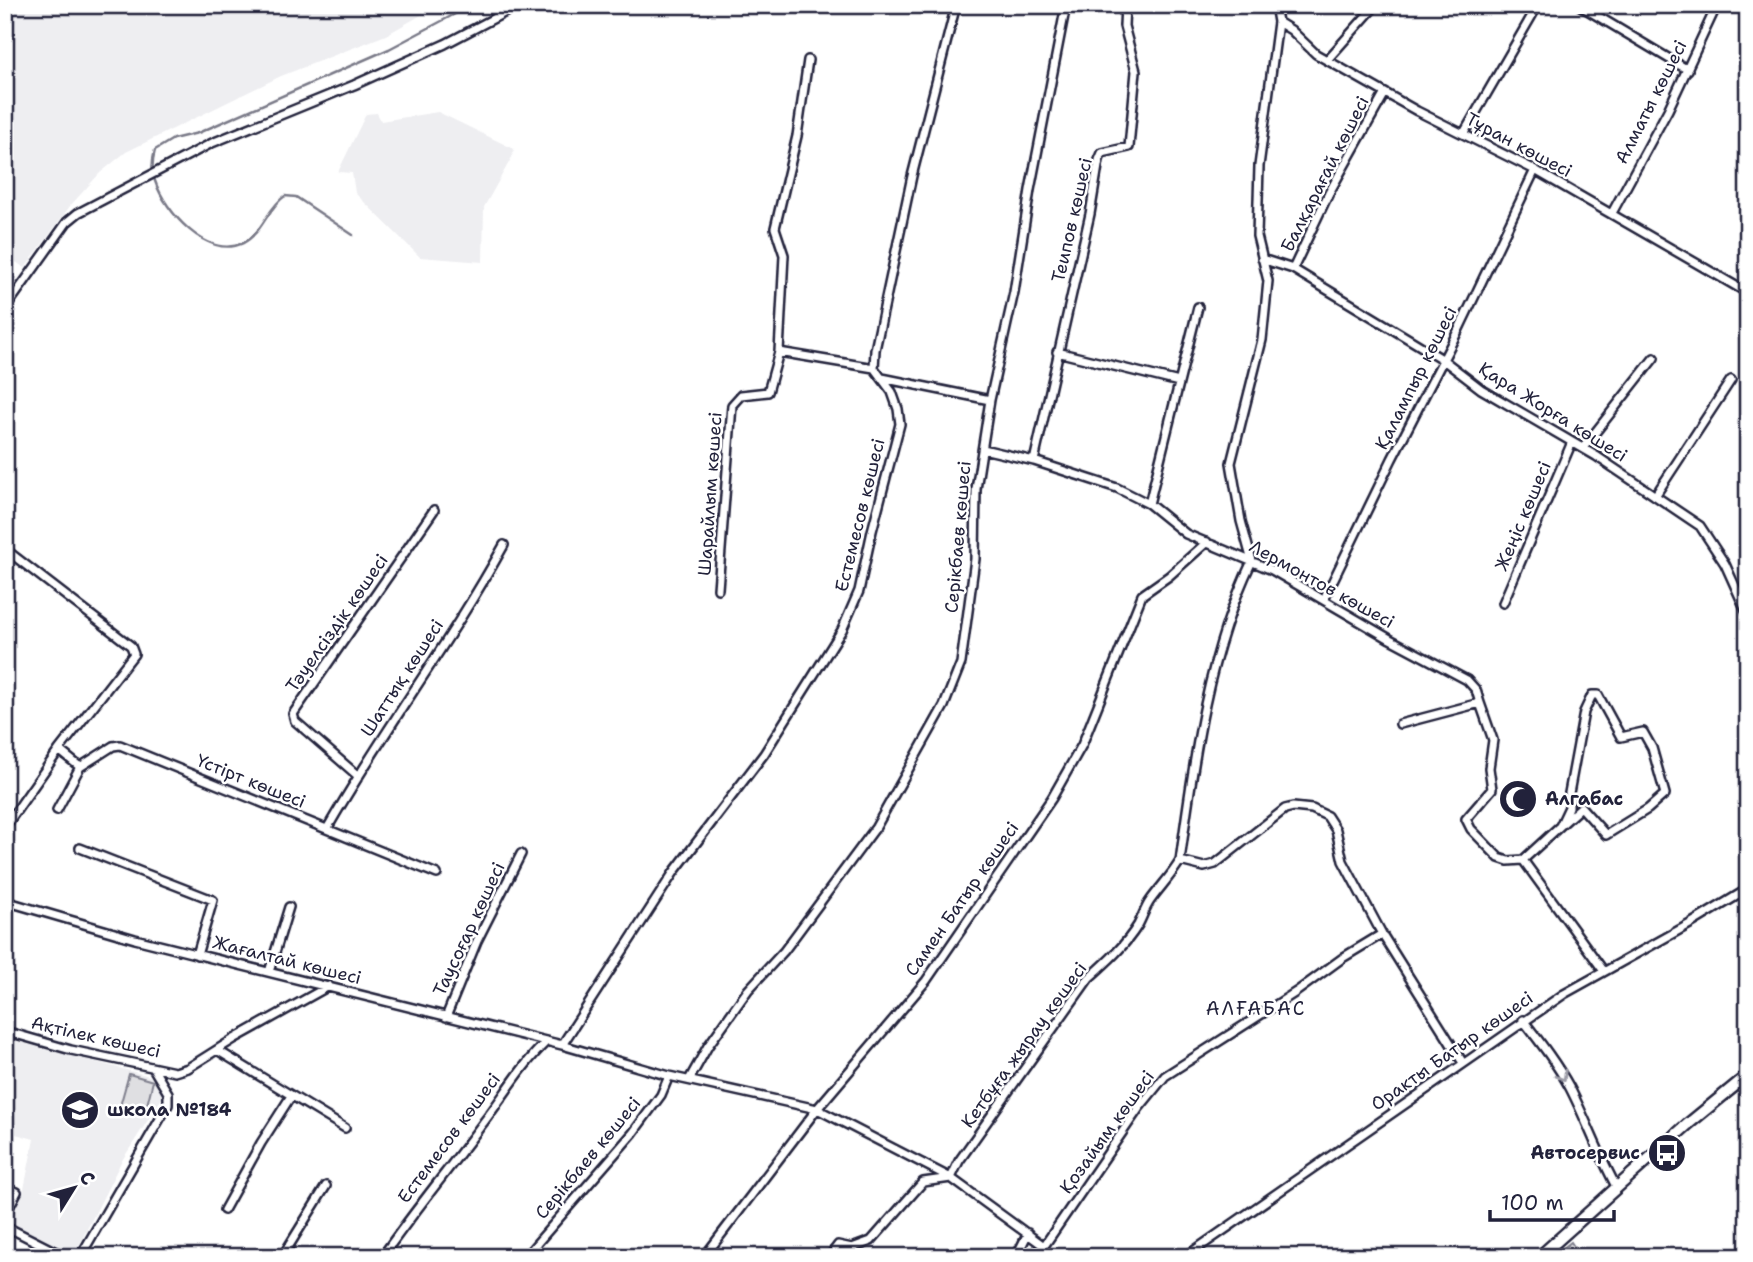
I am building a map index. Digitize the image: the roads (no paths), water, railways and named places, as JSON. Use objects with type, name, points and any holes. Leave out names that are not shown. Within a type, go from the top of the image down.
[{"type":"main road","points":[[1539,1257],[1748,1074]]},
{"type":"street","points":[[5,309],[67,222],[78,213],[212,143],[365,80],[469,32],[519,5]]},
{"type":"street","points":[[779,352],[874,368],[875,350],[912,176],[956,5]]},
{"type":"street","name":"Серікбаев көшесі","points":[[689,1080],[708,1046],[748,990],[784,951],[876,827],[944,706],[961,663],[975,559],[976,489],[990,400],[1014,292],[1030,190],[1066,5]]},
{"type":"street","name":"Теипов көшесі","points":[[1034,461],[1090,214],[1099,160],[1102,153],[1129,147],[1136,71],[1124,26],[1125,5]]},
{"type":"street","points":[[1252,561],[1241,521],[1231,463],[1262,340],[1268,281],[1257,236],[1259,166],[1278,22],[1275,5]]},
{"type":"street","points":[[1327,60],[1376,5]]},
{"type":"street","points":[[1464,133],[1538,5]]},
{"type":"street","points":[[1579,5],[1688,70]]},
{"type":"street","name":"Алматы көшесі","points":[[1612,213],[1668,110],[1717,5]]},
{"type":"street","name":"Тұран көшесі","points":[[1278,22],[1291,30],[1316,54],[1417,111],[1535,170],[1748,293]]},
{"type":"street","name":"Шарайлым көшесі","points":[[718,589],[732,405],[741,395],[768,392],[779,352],[784,255],[775,228],[797,136],[808,60]]},
{"type":"street","name":"Балқарағай көшесі","points":[[1293,270],[1329,193],[1385,93]]},
{"type":"street","name":"Қалампыр көшесі","points":[[1324,599],[1535,170]]},
{"type":"street","name":"Қара Жорға көшесі","points":[[1262,259],[1293,270],[1442,359],[1481,389],[1583,448],[1700,526],[1725,564],[1748,615]]},
{"type":"street","points":[[1149,503],[1198,307]]},
{"type":"street","points":[[1057,352],[1179,383]]},
{"type":"street","points":[[1583,448],[1654,358]]},
{"type":"street","name":"Естемесов көшесі","points":[[562,1045],[674,872],[764,754],[842,631],[859,591],[900,424],[892,392],[874,368]]},
{"type":"street","points":[[881,378],[990,400]]},
{"type":"street","points":[[1655,496],[1731,380]]},
{"type":"street","name":"Жеңіс көшесі","points":[[1503,603],[1572,442]]},
{"type":"street","name":"Лермонтов көшесі","points":[[983,449],[1034,461],[1117,488],[1149,503],[1186,534],[1252,561],[1466,680],[1476,690],[1493,740],[1489,768],[1492,789],[1466,819],[1471,829],[1499,858],[1508,861],[1523,860]]},
{"type":"street","name":"Тәуелсіздік көшесі","points":[[357,775],[295,721],[293,714],[434,510]]},
{"type":"street","name":"Самен Батыр көшесі","points":[[704,1257],[817,1109],[926,981],[1052,798],[1082,745],[1142,595],[1169,576],[1207,542]]},
{"type":"street","name":"Шаттық көшесі","points":[[327,829],[357,775],[505,545]]},
{"type":"street","points":[[5,549],[131,646],[134,654],[59,750],[5,827]]},
{"type":"street","name":"Кетбұға жырау көшесі","points":[[951,1178],[959,1161],[1089,978],[1127,940],[1149,902],[1180,861],[1205,696],[1235,597],[1252,561]]},
{"type":"street","points":[[1560,826],[1569,807],[1569,793],[1584,712],[1592,695],[1598,695],[1621,737],[1643,732],[1652,747],[1665,794],[1648,809],[1606,835],[1581,807],[1523,860],[1603,970]]},
{"type":"street","points":[[1401,724],[1480,703]]},
{"type":"street","name":"Үстірт көшесі","points":[[80,767],[113,746],[120,746],[437,874]]},
{"type":"street","points":[[57,810],[80,767],[59,750]]},
{"type":"street","points":[[1180,861],[1204,867],[1215,864],[1285,809],[1312,808],[1327,816],[1336,830],[1343,861],[1382,934],[1463,1063]]},
{"type":"street","points":[[79,848],[213,900],[197,955]]},
{"type":"street","name":"Тауcоғар көшесі","points":[[446,1017],[478,941],[521,854]]},
{"type":"street","name":"Оракты Батыр көшесі","points":[[1185,1257],[1524,1020],[1603,970],[1690,924],[1748,889]]},
{"type":"street","name":"Жағалтай көшесі","points":[[5,901],[135,939],[562,1045],[689,1080]]},
{"type":"street","points":[[269,972],[289,907]]},
{"type":"street","name":"Қозайым көшесі","points":[[1028,1233],[1044,1246],[1139,1108],[1165,1076],[1382,934]]},
{"type":"street","name":"Ақтілек көшесі","points":[[5,1031],[71,1050],[174,1072],[188,1068],[329,986]]},
{"type":"street","points":[[1524,1020],[1570,1089],[1600,1158],[1617,1188]]},
{"type":"street","name":"Естемесов көшесі","points":[[382,1257],[519,1072],[546,1042]]},
{"type":"street","points":[[217,1050],[345,1128]]},
{"type":"street","points":[[79,1257],[168,1104],[168,1093],[153,1068]]},
{"type":"street","name":"Серікбаев көшесі","points":[[525,1257],[633,1133],[661,1095],[669,1076]]},
{"type":"street","points":[[689,1080],[817,1109],[951,1178],[1028,1233],[1016,1257]]},
{"type":"street","points":[[223,1210],[291,1096]]},
{"type":"street","points":[[829,1257],[838,1245],[852,1248],[871,1241],[923,1182],[951,1178]]},
{"type":"street","points":[[282,1257],[326,1186]]},
{"type":"street","points":[[5,1188],[17,1192],[5,1215]]},
{"type":"street","points":[[5,1226],[66,1257]]},
{"type":"waterway","points":[[353,235],[296,197],[285,196],[250,239],[229,246],[215,245],[189,230],[168,206],[154,177],[152,166],[155,150],[173,139],[198,133],[389,49],[472,5]]},
{"type":"place","name":"Алгабас","points":[[1518,799]]},
{"type":"place","name":"школа №184","points":[[80,1110]]},
{"type":"place","name":"Автосервис","points":[[1667,1153]]},
{"type":"district","name":"АЛҒАБАС","points":[[1256,1008]]}]
